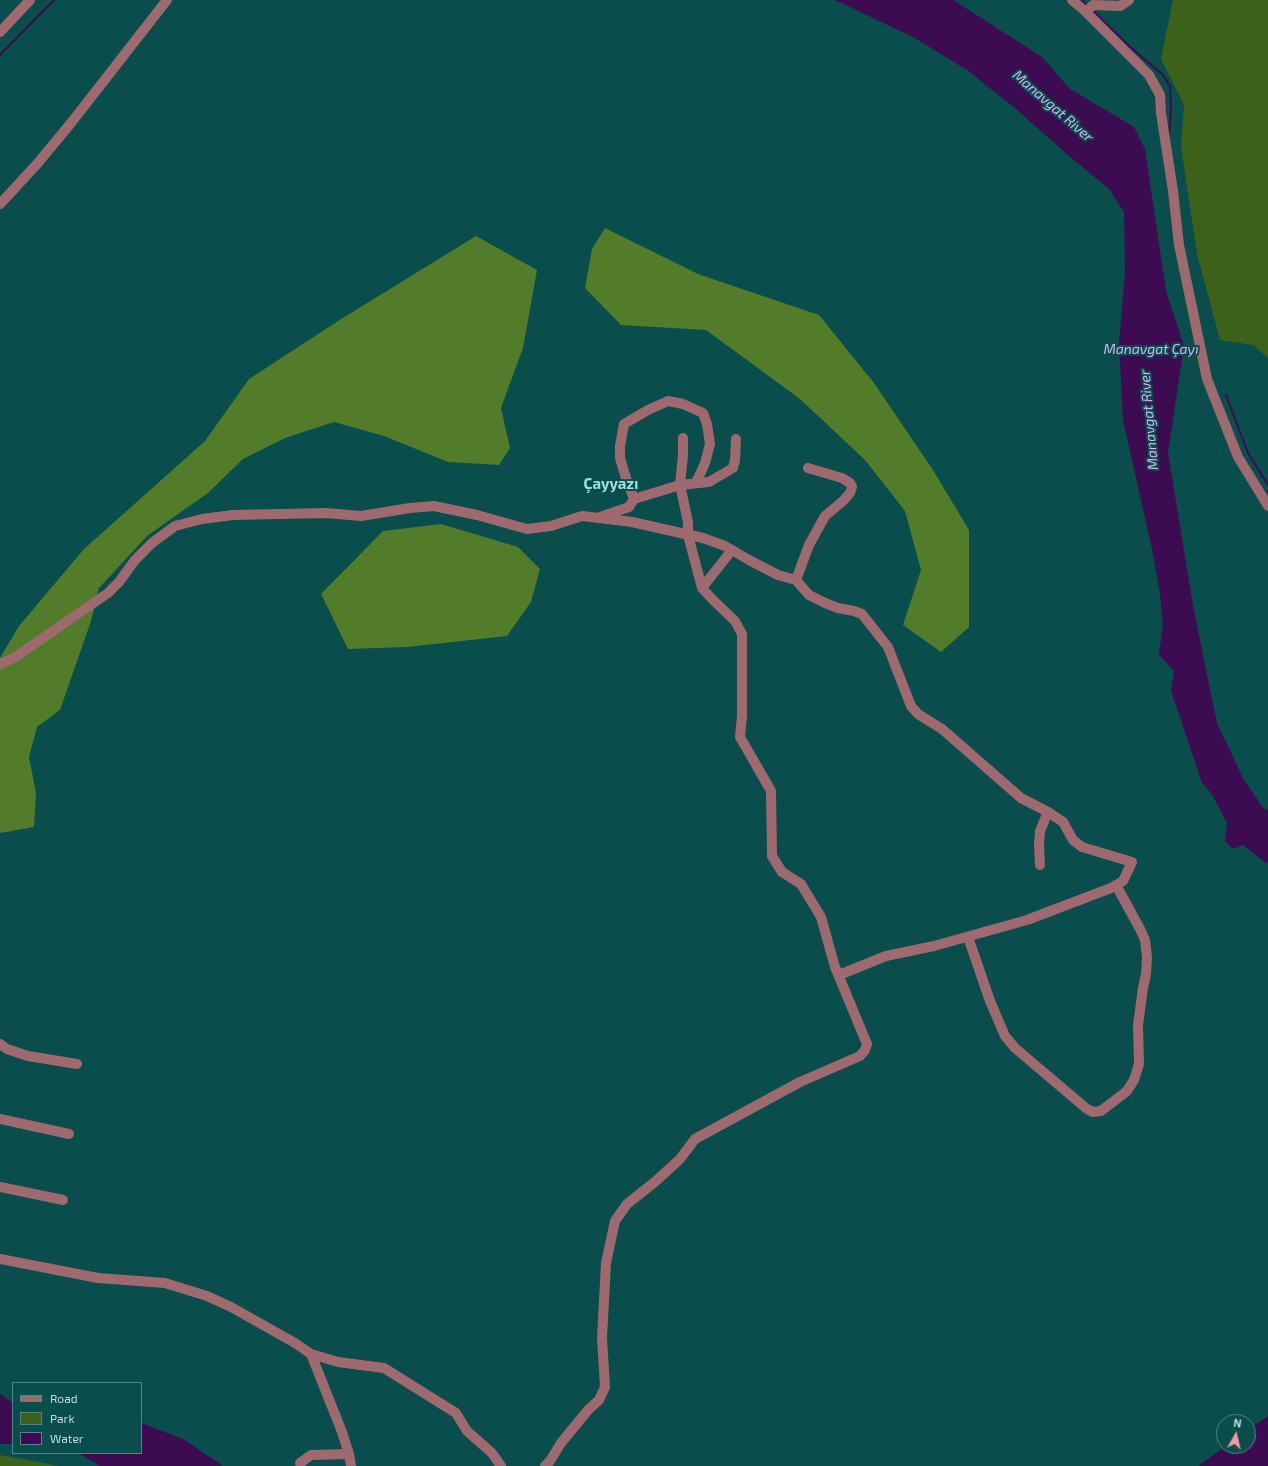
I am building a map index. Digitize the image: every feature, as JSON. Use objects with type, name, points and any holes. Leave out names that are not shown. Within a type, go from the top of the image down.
[{"type":"street","points":[[0,32],[30,0]]},
{"type":"street","points":[[0,204],[37,164],[71,123],[167,0]]},
{"type":"street","points":[[1072,0],[1088,9],[1149,75],[1160,96],[1179,245],[1207,379],[1238,457],[1268,506]]},
{"type":"street","points":[[1088,9],[1120,6],[1129,0]]},
{"type":"street","points":[[634,499],[620,458],[620,446],[624,424],[648,410],[668,401],[683,404],[703,413],[707,424],[710,444],[705,463],[696,484]]},
{"type":"street","points":[[545,1466],[550,1462],[561,1443],[588,1410],[599,1400],[605,1387],[606,1382],[602,1338],[606,1263],[615,1221],[627,1204],[656,1181],[680,1159],[695,1140],[800,1082],[860,1056],[865,1050],[867,1044],[836,967],[821,917],[801,884],[782,872],[772,856],[770,791],[740,737],[742,716],[742,634],[735,621],[702,588],[688,535],[688,522],[680,485],[683,438]]},
{"type":"street","points":[[596,518],[629,507],[634,499],[680,485],[709,482],[733,468],[736,439]]},
{"type":"street","points":[[796,580],[809,545],[825,516],[843,502],[850,493],[852,486],[842,478],[808,468]]},
{"type":"street","points":[[0,664],[14,658],[108,593],[119,582],[135,560],[152,543],[175,526],[202,518],[233,515],[326,513],[361,516],[410,508],[434,506],[477,515],[527,529],[551,526],[582,516],[632,522],[703,538],[725,546],[778,575],[796,580],[809,594],[825,604],[862,614],[888,647],[911,706],[918,714],[942,729],[1021,798],[1048,812],[1063,822],[1073,840],[1082,847],[1132,862],[1122,881],[1111,888],[1027,920],[934,946],[886,956],[839,975]]},
{"type":"street","points":[[702,588],[732,550]]},
{"type":"street","points":[[1040,865],[1040,831],[1048,812]]},
{"type":"street","points":[[968,937],[990,1001],[1006,1036],[1014,1048],[1087,1109],[1093,1112],[1101,1111],[1127,1091],[1134,1080],[1139,1064],[1138,1025],[1146,974],[1147,957],[1145,940],[1116,885]]},
{"type":"street","points":[[0,1044],[7,1049],[28,1056],[77,1064]]},
{"type":"street","points":[[0,1119],[69,1134]]},
{"type":"street","points":[[0,1187],[63,1200]]},
{"type":"street","points":[[0,1259],[98,1278],[165,1284],[207,1296],[231,1307],[311,1354],[338,1362],[384,1368],[456,1413],[467,1431],[492,1453],[501,1466]]},
{"type":"street","points":[[311,1354],[337,1418],[349,1454],[350,1466]]},
{"type":"street","points":[[300,1464],[311,1455],[349,1454]]},
{"type":"green space","points":[[1173,0],[1268,0],[1268,358],[1253,345],[1220,340],[1197,254],[1181,147],[1184,105],[1161,59]]},
{"type":"green space","points":[[605,228],[698,274],[819,315],[874,383],[933,470],[969,530],[969,627],[941,652],[903,625],[921,570],[905,511],[865,460],[800,399],[706,330],[621,325],[585,288],[592,249]]},
{"type":"green space","points":[[476,236],[537,270],[523,348],[501,408],[510,448],[499,465],[448,462],[384,436],[334,422],[285,438],[243,459],[208,493],[147,536],[99,588],[91,621],[60,710],[37,727],[29,757],[36,793],[34,827],[0,833],[0,658],[19,626],[84,549],[205,441],[249,379],[338,321]]},
{"type":"green space","points":[[441,524],[518,547],[540,569],[531,602],[507,636],[407,647],[348,649],[321,594],[383,531]]},
{"type":"green space","points":[[0,1455],[60,1466],[0,1466]]},
{"type":"water","name":"Manavgat Çayı","points":[[835,0],[953,0],[1042,57],[1070,89],[1134,127],[1145,149],[1166,291],[1184,346],[1168,453],[1193,606],[1217,723],[1244,780],[1264,809],[1268,810],[1268,862],[1266,863],[1243,845],[1233,849],[1225,841],[1227,823],[1211,793],[1202,783],[1171,691],[1174,671],[1159,655],[1163,625],[1160,594],[1152,549],[1123,420],[1119,343],[1125,273],[1124,212],[1109,189],[1016,109],[967,70],[915,38]]},
{"type":"water","points":[[0,1394],[12,1402],[12,1444],[0,1444]]},
{"type":"water","points":[[1268,1416],[1268,1466],[1198,1466],[1216,1453],[1256,1454],[1256,1424]]},
{"type":"water","points":[[142,1423],[183,1439],[223,1466],[100,1466],[81,1454],[142,1454]]},
{"type":"waterway","points":[[0,55],[54,0]]},
{"type":"waterway","points":[[1081,0],[1087,6]]},
{"type":"waterway","points":[[1092,10],[1129,46],[1163,75],[1170,86],[1171,109],[1169,135]]},
{"type":"waterway","points":[[1226,395],[1248,453],[1268,485]]},
{"type":"district","name":"Çayyazı","points":[[611,484]]},
{"type":"water label","name":"Manavgat River","points":[[1053,106]]},
{"type":"water label","name":"Manavgat River","points":[[1149,420]]}]
